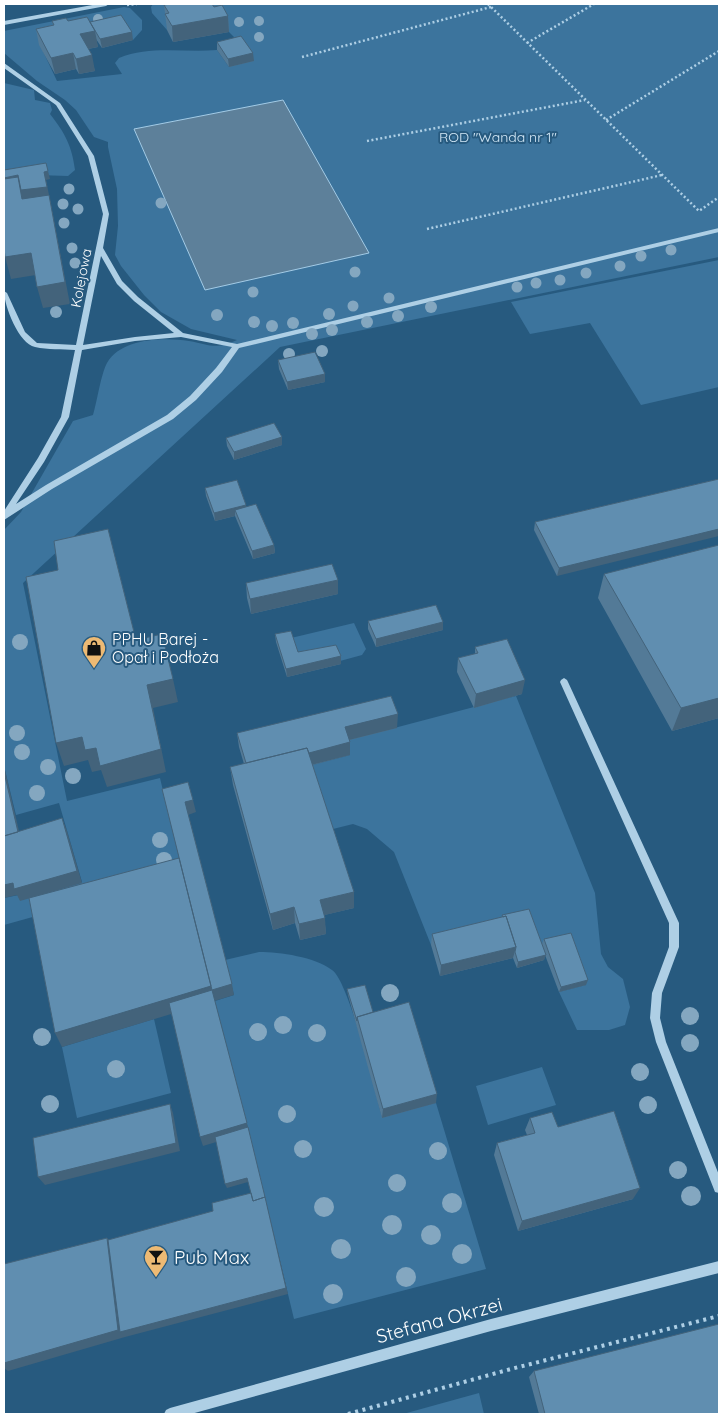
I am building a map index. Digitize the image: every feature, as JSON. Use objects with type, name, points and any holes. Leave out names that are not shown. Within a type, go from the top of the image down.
[{"type":"street","points":[[4,23],[106,4]]},
{"type":"street","name":"Kolejowa","points":[[4,65],[58,104],[91,156],[106,214],[65,417],[41,460],[4,516]]},
{"type":"street","points":[[4,293],[22,333],[35,345],[80,348],[135,339],[181,335],[237,346],[719,230]]},
{"type":"street","points":[[100,249],[119,282],[136,300],[181,335]]},
{"type":"street","points":[[4,516],[49,487],[170,417],[200,392],[237,346]]},
{"type":"street","points":[[564,682],[674,923],[674,947],[657,992],[655,1018],[661,1042],[719,1188]]},
{"type":"street","name":"Stefana Okrzei","points":[[170,1414],[491,1325],[719,1267]]},
{"type":"path","points":[[488,4],[699,211],[719,197]]},
{"type":"path","points":[[527,43],[594,4]]},
{"type":"path","points":[[302,57],[491,7]]},
{"type":"path","points":[[606,120],[719,51]]},
{"type":"path","points":[[367,142],[585,100]]},
{"type":"path","points":[[427,229],[662,175]]},
{"type":"path","points":[[348,1414],[512,1369],[719,1316]]},
{"type":"green space","name":"ROD \"Wanda nr 1\"","points":[[153,4],[719,4],[719,257],[280,347],[23,583],[67,801],[160,778],[183,875],[4,925],[4,898],[82,882],[59,803],[16,815],[4,766],[4,530],[21,512],[73,421],[93,415],[107,363],[122,348],[144,341],[168,339],[213,346],[237,340],[191,329],[161,312],[144,295],[121,266],[115,255],[118,226],[117,189],[108,142],[94,137],[76,110],[4,53],[4,31],[124,7],[130,8],[142,20],[142,30],[133,40],[122,23],[40,45],[57,81],[122,74],[115,63],[119,58],[131,54],[155,51],[217,50],[229,67],[242,45],[229,32],[223,21],[167,30],[152,13],[151,7]]},
{"type":"green space","points":[[4,83],[34,90],[35,100],[50,103],[52,110],[50,114],[67,140],[75,170],[68,176],[37,175],[18,192],[4,198]]},
{"type":"green space","points":[[719,260],[719,387],[641,405],[590,323],[530,334],[511,302]]},
{"type":"green space","points":[[354,623],[366,649],[362,655],[340,661],[299,659],[291,638]]},
{"type":"green space","points":[[516,696],[595,893],[601,954],[608,967],[623,979],[630,1007],[625,1025],[609,1030],[577,1030],[559,992],[586,985],[542,945],[503,928],[431,945],[394,852],[367,829],[353,824],[329,830],[309,766],[350,755],[345,741]]},
{"type":"green space","points":[[259,952],[287,954],[307,959],[325,965],[339,978],[368,1062],[382,1117],[436,1103],[486,1269],[294,1319],[215,1001],[234,995],[225,960]]},
{"type":"green space","points":[[154,1019],[171,1093],[77,1118],[62,1047]]},
{"type":"green space","points":[[542,1067],[556,1105],[488,1125],[476,1086]]},
{"type":"green space","points":[[479,1393],[484,1414],[403,1414]]},
{"type":"shaded area","points":[[283,100],[369,253],[205,290],[134,129]]},
{"type":"building","points":[[212,4],[214,7],[222,5],[228,16],[172,26],[165,14],[169,13],[164,5]]},
{"type":"building","points":[[121,15],[132,32],[100,39],[90,22]]},
{"type":"building","points":[[87,17],[95,31],[80,34],[92,55],[76,59],[73,53],[51,58],[36,29],[54,25],[52,21],[66,18],[68,21]]},
{"type":"building","points":[[241,36],[253,53],[228,59],[217,42]]},
{"type":"building","points":[[46,163],[48,171],[44,172],[47,187],[21,190],[18,175],[4,178],[4,170]]},
{"type":"building","points":[[18,177],[22,199],[49,195],[65,282],[37,287],[31,253],[5,257],[4,179]]},
{"type":"building","points":[[315,352],[325,374],[287,382],[278,360]]},
{"type":"building","points":[[274,423],[282,437],[234,452],[226,438]]},
{"type":"building","points":[[719,479],[719,529],[559,568],[535,522]]},
{"type":"building","points":[[237,480],[246,505],[214,513],[205,488]]},
{"type":"building","points":[[256,504],[274,545],[252,551],[235,510]]},
{"type":"building","points":[[108,529],[136,640],[162,634],[173,679],[147,685],[161,749],[100,766],[96,748],[85,750],[82,737],[56,743],[26,577],[58,570],[54,541]]},
{"type":"building","points":[[719,545],[719,698],[681,708],[604,574]]},
{"type":"building","points":[[332,564],[338,580],[250,599],[246,583]]},
{"type":"building","points":[[436,605],[443,622],[376,639],[368,621]]},
{"type":"building","points":[[291,631],[298,652],[336,645],[341,656],[286,669],[275,634]]},
{"type":"building","points":[[507,639],[525,680],[476,694],[458,658],[478,653],[475,647]]},
{"type":"building","points":[[391,696],[398,714],[345,727],[350,742],[309,753],[307,748],[246,763],[237,733]]},
{"type":"building","points":[[307,748],[354,892],[320,900],[325,918],[299,924],[294,907],[270,914],[230,767]]},
{"type":"building","points":[[4,772],[18,832],[4,836]]},
{"type":"building","points":[[188,782],[193,800],[185,802],[232,984],[212,990],[162,789]]},
{"type":"building","points":[[62,818],[77,871],[14,889],[13,883],[4,885],[4,836]]},
{"type":"building","points":[[179,858],[211,986],[55,1033],[29,898]]},
{"type":"building","points":[[529,909],[546,955],[518,962],[515,952],[516,947],[506,916],[503,917],[502,915]]},
{"type":"building","points":[[506,916],[516,947],[441,965],[432,934]]},
{"type":"building","points":[[571,933],[588,980],[561,987],[544,939]]},
{"type":"building","points":[[365,985],[373,1012],[357,1017],[357,1021],[347,989]]},
{"type":"building","points":[[212,990],[247,1123],[200,1137],[169,1003]]},
{"type":"building","points":[[409,1002],[437,1094],[383,1109],[357,1017]]},
{"type":"building","points":[[170,1104],[176,1143],[38,1177],[33,1138]]},
{"type":"building","points":[[614,1111],[640,1188],[522,1221],[497,1143],[535,1133],[530,1118],[552,1112],[558,1127]]},
{"type":"building","points":[[248,1127],[265,1197],[253,1201],[247,1178],[225,1184],[215,1137]]},
{"type":"building","points":[[251,1193],[253,1201],[265,1197],[286,1288],[120,1332],[108,1240],[213,1211],[212,1203]]},
{"type":"building","points":[[107,1238],[118,1330],[4,1363],[4,1264]]},
{"type":"building","points":[[719,1324],[719,1414],[545,1414],[534,1371]]},
{"type":"place","name":"PPHU Barej - Opał i Podłoża","points":[[94,669]]},
{"type":"place","name":"Pub Max","points":[[156,1278]]}]
